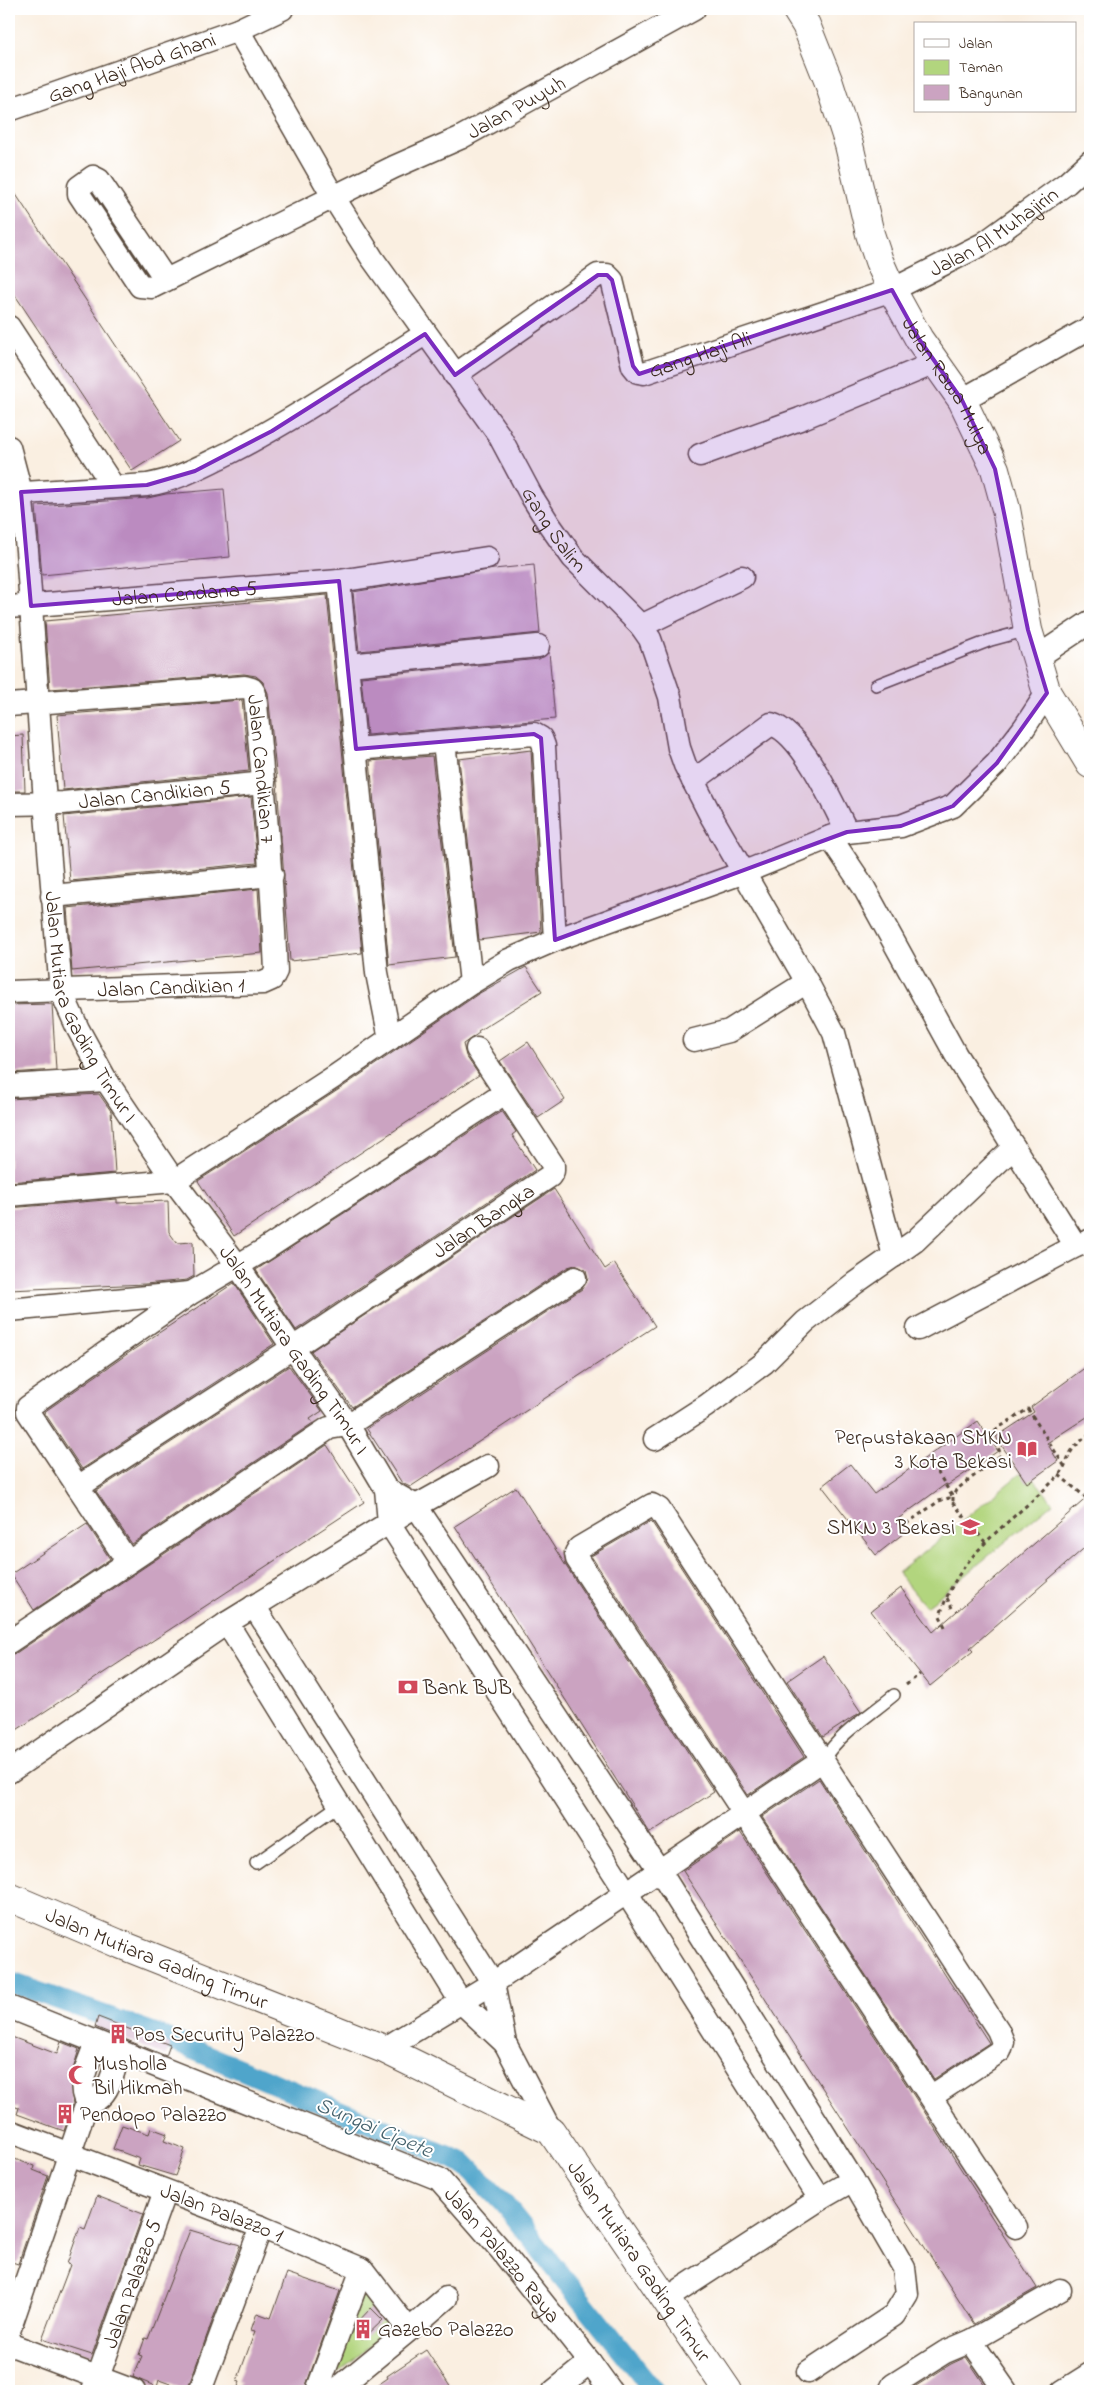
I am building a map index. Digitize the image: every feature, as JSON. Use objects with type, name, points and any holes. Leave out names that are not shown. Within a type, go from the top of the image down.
[{"type":"main road","name":"Jalan Rawa Mulya","points":[[796,9],[806,26],[828,80],[849,145],[870,234],[892,290],[935,363],[962,400],[975,425],[1001,486],[1028,630],[1036,658],[1047,692],[1090,764]]},
{"type":"main road","name":"Jalan Mutiara Gading Timur","points":[[9,1897],[117,1943],[384,2049],[551,2131],[728,2391]]},
{"type":"street","name":"Gang Haji Abd Ghani","points":[[9,110],[238,30],[282,9]]},
{"type":"street","name":"Jalan Puyuh","points":[[166,280],[100,180],[93,177],[79,187],[79,194],[140,286],[152,287],[394,167],[460,138],[694,9]]},
{"type":"street","name":"Gang Salim","points":[[238,30],[334,198],[372,258],[499,435],[532,497],[573,558],[641,626],[650,639],[670,697],[679,748],[693,781],[808,982],[834,1033],[894,1256]]},
{"type":"street","name":"Jalan Al Muhajirin","points":[[892,290],[983,244],[1067,183],[1090,162]]},
{"type":"street","name":"Gang Haji Ali","points":[[455,375],[598,275],[607,275],[612,280],[633,366],[638,372],[644,372],[892,290]]},
{"type":"street","points":[[9,327],[113,486]]},
{"type":"street","points":[[962,400],[1088,329]]},
{"type":"street","points":[[15,493],[166,481],[195,471],[272,431],[425,334]]},
{"type":"street","points":[[700,455],[800,419],[935,363]]},
{"type":"street","name":"Jalan Mutiara Gading Timur I","points":[[9,447],[31,606],[40,702],[52,896],[61,991],[78,1029],[106,1080],[174,1181],[238,1266],[292,1347],[348,1425],[386,1489],[389,1523]]},
{"type":"street","name":"Jalan Cendana 5","points":[[9,607],[339,580],[486,558]]},
{"type":"street","points":[[641,626],[742,577]]},
{"type":"street","points":[[339,580],[377,973],[390,1039]]},
{"type":"street","points":[[1036,658],[1090,622]]},
{"type":"street","points":[[348,665],[538,646]]},
{"type":"street","name":"Jalan Candikian 7","points":[[9,705],[245,687],[252,690],[255,694],[272,875],[276,971]]},
{"type":"street","points":[[9,1195],[174,1181],[390,1039],[471,983],[509,960],[555,940],[745,872],[839,835],[901,826],[952,806],[997,763],[1024,728],[1047,692]]},
{"type":"street","points":[[693,781],[771,724],[777,726],[800,750],[822,781],[839,835],[863,886],[956,1055],[1014,1147],[1083,1243],[918,1329]]},
{"type":"street","points":[[356,749],[534,734],[541,738],[544,746],[555,940]]},
{"type":"street","points":[[444,742],[471,983]]},
{"type":"street","name":"Jalan Candikian 5","points":[[9,804],[63,803],[264,782]]},
{"type":"street","points":[[52,896],[272,875]]},
{"type":"street","name":"Jalan Candikian 1","points":[[9,992],[263,983],[272,979],[276,971]]},
{"type":"street","points":[[694,1040],[729,1031],[808,982]]},
{"type":"street","name":"Jalan Bangka","points":[[78,1487],[550,1176],[553,1171],[553,1165],[477,1049]]},
{"type":"street","points":[[9,1086],[106,1080]]},
{"type":"street","points":[[128,1562],[28,1412],[28,1407],[190,1292],[238,1266],[505,1093]]},
{"type":"street","points":[[655,1439],[706,1406],[757,1368],[805,1322],[855,1283],[915,1241],[1014,1147]]},
{"type":"street","points":[[9,1642],[329,1428],[348,1425],[575,1278]]},
{"type":"street","points":[[9,1310],[190,1292]]},
{"type":"street","points":[[9,1772],[227,1623],[416,1506],[488,1466]]},
{"type":"street","name":"Jalan Mutiara Gading Timur I","points":[[386,1489],[416,1506]]},
{"type":"street","points":[[932,2096],[1000,2051],[1003,2042],[986,2012],[659,1509],[652,1505],[579,1548],[576,1554],[578,1559],[744,1814],[932,2096],[1016,2227]]},
{"type":"street","points":[[416,1506],[659,1870],[853,2180],[904,2268],[907,2294],[894,2315],[808,2372]]},
{"type":"street","points":[[389,1523],[820,2199]]},
{"type":"street","name":"Jalan Mutiara Gading Timur","points":[[254,1606],[493,1983],[505,2043],[551,2131]]},
{"type":"street","name":"Jalan Mutiara Gading Timur","points":[[227,1623],[461,2002],[505,2043]]},
{"type":"street","points":[[384,2049],[493,1983],[823,1760]]},
{"type":"street","name":"Jalan Palazzo Raya","points":[[9,2007],[439,2179],[500,2249],[611,2391]]},
{"type":"street","points":[[87,2103],[82,2096],[82,2086],[96,2042]]},
{"type":"street","points":[[87,2103],[96,2102],[104,2094],[120,2051]]},
{"type":"street","points":[[9,2331],[42,2240],[87,2103]]},
{"type":"street","name":"Jalan Palazzo 1","points":[[9,2130],[261,2227],[362,2269],[409,2330]]},
{"type":"street","points":[[666,2300],[820,2199],[853,2180]]},
{"type":"street","name":"Jalan Palazzo 5","points":[[96,2385],[165,2191]]},
{"type":"street","points":[[200,2391],[261,2227]]},
{"type":"street","points":[[317,2391],[362,2269]]},
{"type":"street","points":[[890,2391],[893,2385],[945,2352],[971,2341],[1060,2290]]},
{"type":"street","points":[[335,2391],[446,2298]]},
{"type":"street","points":[[971,2341],[1006,2391]]},
{"type":"street","points":[[9,2344],[96,2385],[134,2391]]},
{"type":"street","points":[[554,2391],[590,2362]]},
{"type":"street","points":[[1063,2391],[1090,2374]]},
{"type":"lane","points":[[876,685],[991,640],[1028,630]]},
{"type":"lane","points":[[823,1760],[831,1747],[843,1736],[894,1695]]},
{"type":"lane","points":[[256,1863],[339,1805]]},
{"type":"path","points":[[953,1501],[956,1490],[1001,1455],[992,1432],[1028,1408],[1065,1467]]},
{"type":"path","points":[[945,1627],[940,1616],[964,1566],[985,1542],[1059,1475],[1074,1448],[1090,1433]]},
{"type":"path","points":[[929,1458],[953,1496]]},
{"type":"path","points":[[1059,1475],[1090,1502]]},
{"type":"path","points":[[906,1524],[944,1498],[953,1501],[985,1542]]},
{"type":"path","points":[[947,1598],[952,1608]]},
{"type":"highlighted area","points":[[598,275],[607,275],[612,280],[633,366],[639,374],[892,290],[919,339],[962,400],[995,469],[1028,630],[1047,693],[997,763],[953,806],[901,826],[847,832],[555,940],[541,738],[534,734],[356,749],[339,581],[31,606],[21,492],[147,485],[195,471],[272,431],[425,334],[455,375]]},
{"type":"green space","points":[[1026,1469],[1053,1503],[926,1607],[898,1573]]},
{"type":"green space","points":[[364,2285],[396,2326],[329,2379]]},
{"type":"building","points":[[9,184],[179,441],[132,471],[9,286]]},
{"type":"building","points":[[224,489],[230,557],[42,575],[36,506],[148,498],[166,494]]},
{"type":"building","points":[[534,565],[540,633],[359,651],[353,592],[494,569]]},
{"type":"building","points":[[327,595],[362,953],[290,961],[277,782],[268,693],[263,682],[256,676],[244,674],[50,689],[45,621]]},
{"type":"building","points":[[549,652],[555,719],[367,735],[361,677],[539,659]]},
{"type":"building","points":[[242,700],[249,771],[63,790],[57,715]]},
{"type":"building","points":[[23,735],[25,791],[9,791],[9,736]]},
{"type":"building","points":[[531,750],[541,932],[479,940],[459,759]]},
{"type":"building","points":[[432,756],[455,957],[389,965],[370,761]]},
{"type":"building","points":[[251,797],[257,863],[70,881],[64,816]]},
{"type":"building","points":[[258,889],[262,953],[72,971],[67,908]]},
{"type":"building","points":[[526,967],[542,991],[478,1031],[479,1033],[463,1044],[466,1056],[479,1075],[234,1236],[198,1181],[341,1088],[478,994]]},
{"type":"building","points":[[52,1004],[56,1070],[9,1073],[9,1005]]},
{"type":"building","points":[[528,1042],[565,1100],[538,1118],[500,1061]]},
{"type":"building","points":[[99,1094],[111,1111],[115,1173],[9,1182],[9,1099]]},
{"type":"building","points":[[502,1111],[516,1132],[512,1135],[535,1170],[296,1330],[256,1270]]},
{"type":"building","points":[[554,1189],[605,1269],[614,1263],[655,1326],[410,1487],[402,1483],[367,1429],[582,1289],[588,1278],[586,1270],[575,1265],[568,1267],[352,1407],[311,1351]]},
{"type":"building","points":[[117,1199],[117,1203],[168,1201],[169,1232],[177,1243],[193,1242],[194,1276],[187,1280],[145,1284],[9,1290],[9,1208]]},
{"type":"building","points":[[234,1283],[274,1344],[82,1469],[44,1412]]},
{"type":"building","points":[[1090,1364],[1090,1415],[1047,1443],[1058,1461],[1027,1483],[996,1437],[1034,1412],[1031,1407]]},
{"type":"building","points":[[289,1366],[322,1411],[310,1419],[313,1423],[132,1544],[96,1491]]},
{"type":"building","points":[[978,1421],[998,1451],[948,1485],[946,1484],[895,1521],[904,1533],[876,1555],[822,1486],[850,1464],[874,1494]]},
{"type":"building","points":[[327,1445],[364,1502],[9,1735],[9,1655],[16,1653]]},
{"type":"building","points":[[516,1487],[714,1792],[650,1833],[455,1526]]},
{"type":"building","points":[[1090,1495],[1090,1543],[970,1648],[973,1651],[930,1686],[871,1611],[901,1588],[933,1632]]},
{"type":"building","points":[[651,1521],[804,1757],[748,1795],[591,1556]]},
{"type":"building","points":[[87,1524],[110,1559],[34,1610],[11,1574]]},
{"type":"building","points":[[823,1656],[861,1712],[823,1737],[787,1681]]},
{"type":"building","points":[[819,1779],[989,2043],[934,2079],[762,1817]]},
{"type":"building","points":[[740,1832],[922,2108],[1037,2288],[974,2324],[683,1871]]},
{"type":"building","name":"Pos Security Palazzo","points":[[98,2017],[170,2045],[166,2056],[95,2027]]},
{"type":"building","points":[[9,2036],[57,2054],[61,2042],[79,2049],[70,2080],[73,2104],[64,2131],[17,2114],[19,2108],[9,2105]]},
{"type":"building","points":[[122,2125],[149,2134],[151,2128],[167,2134],[164,2141],[185,2149],[175,2176],[138,2165],[140,2159],[113,2149]]},
{"type":"building","points":[[9,2157],[34,2166],[33,2170],[48,2176],[18,2264],[9,2261]]},
{"type":"building","points":[[97,2196],[143,2214],[92,2355],[42,2339],[70,2265],[67,2264],[80,2227],[85,2229]]},
{"type":"building","points":[[190,2230],[240,2245],[187,2390],[159,2380],[157,2387],[133,2377],[142,2356],[139,2355],[145,2338],[148,2339]]},
{"type":"building","points":[[287,2273],[340,2291],[304,2391],[236,2391],[240,2382],[237,2381],[255,2331],[251,2330],[257,2313],[271,2318]]},
{"type":"building","points":[[371,2308],[383,2320],[362,2340],[353,2331],[355,2325]]},
{"type":"building","points":[[426,2350],[453,2391],[369,2391],[388,2378],[387,2376]]},
{"type":"building","points":[[966,2357],[989,2391],[908,2391],[951,2364]]},
{"type":"waterway","name":"Sungai Cipete","points":[[9,1982],[159,2035],[464,2163],[503,2203],[654,2391]]},
{"type":"place","name":"Perpustakaan SMKN 3 Kota Bekasi","points":[[1027,1449]]},
{"type":"place","name":"SMKN 3 Bekasi","points":[[970,1527]]},
{"type":"place","name":"Bank BJB","points":[[408,1687]]},
{"type":"place","name":"Pos Security Palazzo","points":[[118,2034]]},
{"type":"place","name":"Musholla Bil Hikmah","points":[[78,2075]]},
{"type":"place","name":"Pendopo Palazzo","points":[[65,2114]]},
{"type":"place","name":"Gazebo Palazzo","points":[[363,2329]]}]
